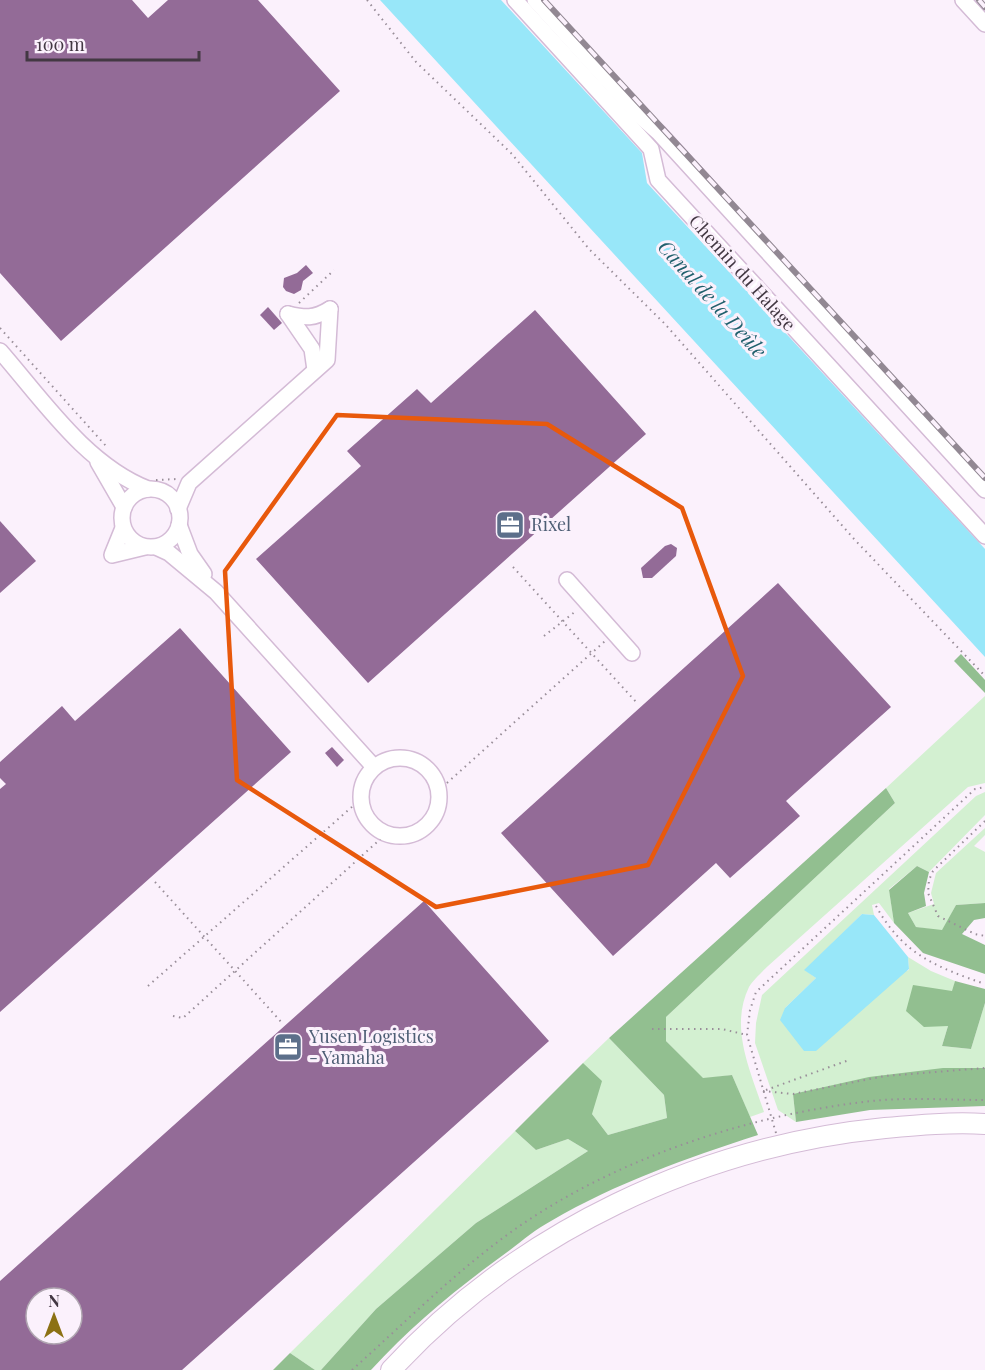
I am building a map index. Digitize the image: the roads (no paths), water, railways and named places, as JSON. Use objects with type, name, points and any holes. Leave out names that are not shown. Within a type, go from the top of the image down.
[{"type":"main road","points":[[391,1370],[430,1330],[488,1283],[554,1237],[637,1193],[716,1163],[780,1144],[846,1132],[985,1124]]},
{"type":"street","name":"Chemin du Halage","points":[[515,0],[651,149],[658,180],[985,536]]},
{"type":"street","points":[[535,0],[985,490]]},
{"type":"street","points":[[963,0],[985,24]]},
{"type":"street","points":[[315,370],[312,349],[288,314],[306,319],[319,316],[330,309],[327,360],[189,483],[178,509],[179,525],[190,554],[216,592],[374,767]]},
{"type":"street","points":[[0,351],[129,482],[154,487],[172,499],[178,509]]},
{"type":"street","points":[[100,450],[124,507],[123,528],[112,555],[151,547],[172,538],[179,525]]},
{"type":"street","points":[[124,507],[135,494],[154,487],[189,483]]},
{"type":"street","points":[[123,528],[129,539],[169,553],[216,592]]},
{"type":"street","points":[[567,580],[632,653]]},
{"type":"street","points":[[392,759],[416,762],[434,777],[438,791],[434,815],[426,825],[402,836],[387,833],[371,823],[364,813],[361,799],[363,784],[374,767],[392,759]]},
{"type":"water","name":"Canal de la Deûle","points":[[380,0],[501,0],[642,153],[647,183],[985,549],[985,657]]},
{"type":"water","points":[[862,914],[874,915],[908,957],[909,969],[816,1051],[804,1051],[780,1020],[785,1008],[816,978],[804,970]]},
{"type":"railway","points":[[544,0],[985,478]]},
{"type":"railway","points":[[979,0],[985,7]]},
{"type":"place","name":"Rixel","points":[[510,525]]},
{"type":"place","name":"Yusen Logistics - Yamaha","points":[[288,1047]]}]
